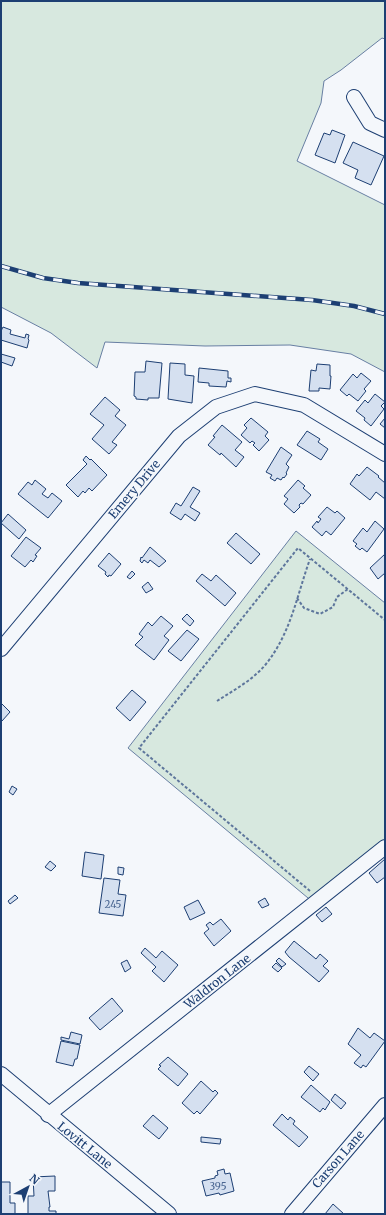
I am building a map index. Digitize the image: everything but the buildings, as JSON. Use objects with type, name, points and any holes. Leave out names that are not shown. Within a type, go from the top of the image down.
[{"type":"street","points":[[354,97],[370,122],[385,130]]},
{"type":"street","name":"Emery Drive","points":[[1,649],[179,436],[216,407],[255,394],[304,405],[385,454]]},
{"type":"street","name":"Waldron Lane","points":[[48,1115],[385,847]]},
{"type":"street","name":"Lovitt Lane","points":[[1,1074],[48,1115],[169,1214]]},
{"type":"street","name":"Carson Lane","points":[[292,1214],[385,1105]]},
{"type":"path","points":[[311,893],[139,748],[298,548],[385,620]]},
{"type":"path","points":[[217,701],[248,682],[266,665],[281,643],[291,622],[310,559]]},
{"type":"path","points":[[297,598],[304,608],[320,614],[333,607],[337,597],[348,589]]},
{"type":"shaded area","points":[[1,1],[385,1],[385,39],[382,38],[341,70],[324,81],[321,103],[297,161],[385,205],[385,372],[351,354],[290,345],[205,346],[105,342],[97,368],[51,333],[1,307]]},
{"type":"shaded area","points":[[296,531],[385,603],[385,847],[314,903],[128,748]]},
{"type":"railway","points":[[1,266],[43,278],[78,283],[312,300],[354,306],[385,314]]}]
